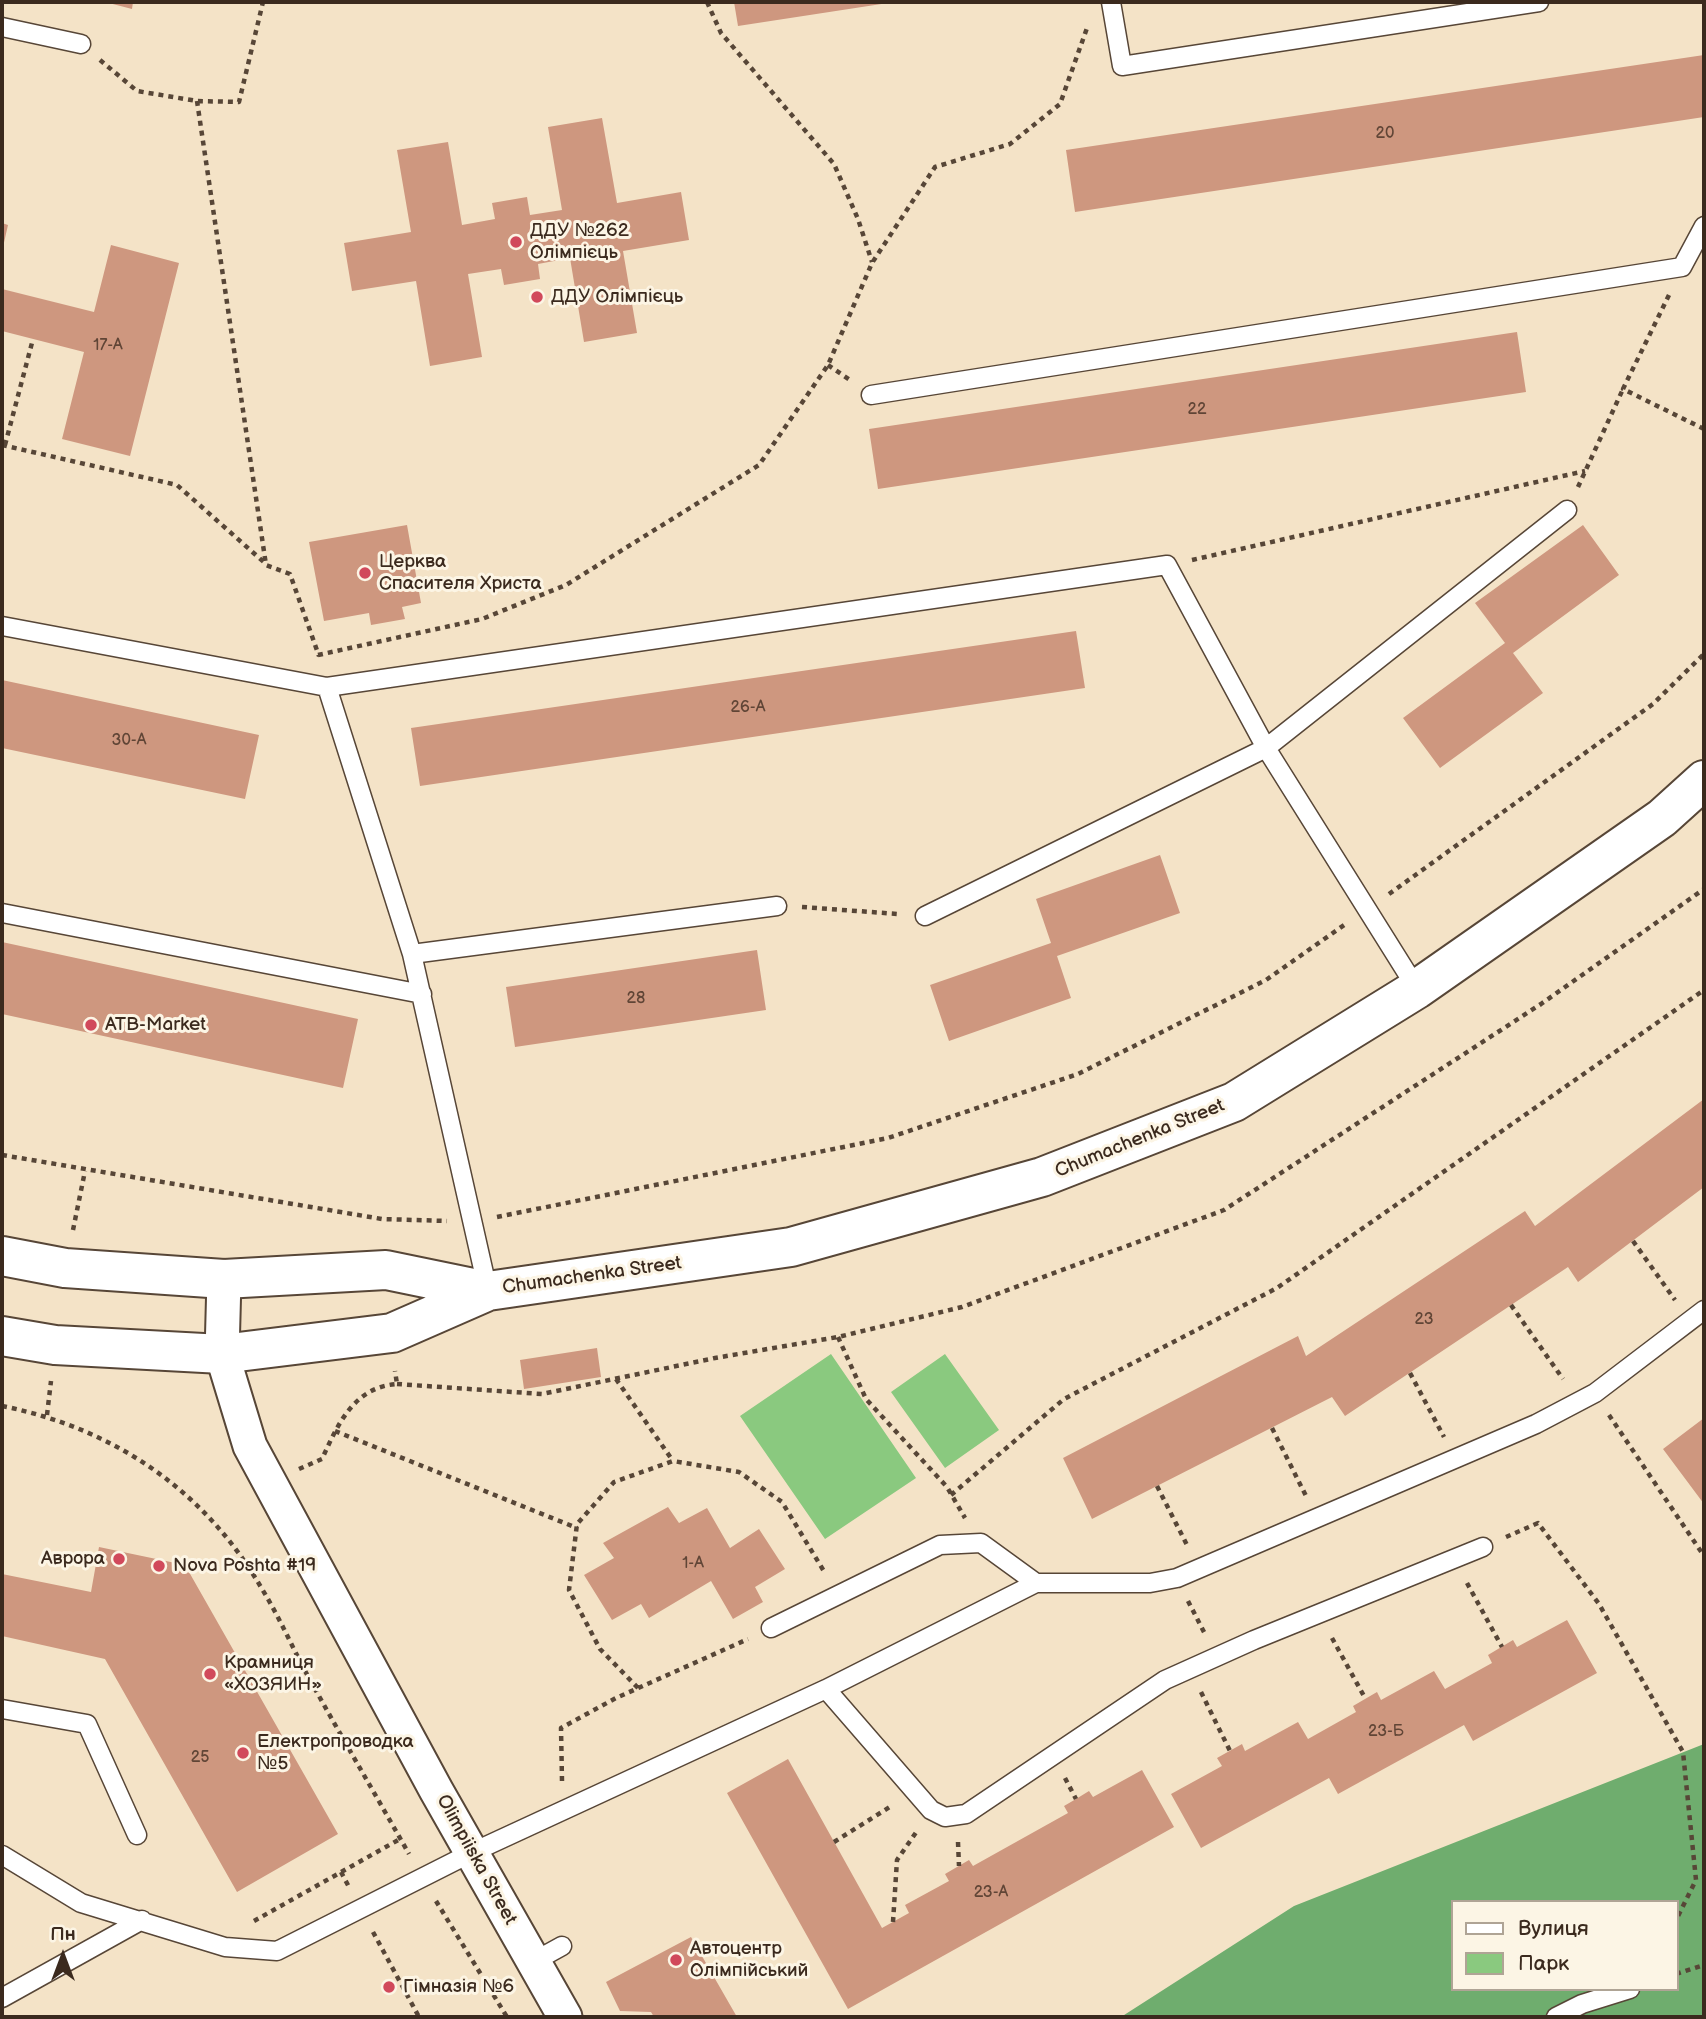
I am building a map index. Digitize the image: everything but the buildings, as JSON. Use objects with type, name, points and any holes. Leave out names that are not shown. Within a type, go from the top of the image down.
[{"type":"street","name":"Chumachenka Street","points":[[2,1336],[55,1345],[222,1354],[391,1333],[488,1291],[791,1247],[1042,1177],[1234,1102],[1417,989],[1662,818],[1704,779]]},
{"type":"street","name":"Chumachenka Street","points":[[2,1256],[65,1268],[224,1279],[386,1270],[488,1291]]},
{"type":"street","name":"Olimpiiska Street","points":[[224,1279],[222,1354],[250,1446],[471,1853],[565,2017]]},
{"type":"lane","points":[[1111,2],[1122,66],[1539,2]]},
{"type":"lane","points":[[2,27],[81,44]]},
{"type":"lane","points":[[871,395],[1682,267],[1704,226]]},
{"type":"lane","points":[[925,916],[1266,748],[1567,510]]},
{"type":"lane","points":[[2,626],[327,687],[1167,565],[1266,748],[1417,989]]},
{"type":"lane","points":[[327,687],[412,954],[488,1291]]},
{"type":"lane","points":[[412,954],[777,905]]},
{"type":"lane","points":[[2,913],[422,994]]},
{"type":"lane","points":[[2,1855],[82,1903],[225,1947],[277,1951],[471,1853],[826,1689],[1036,1583],[1150,1583],[1177,1578],[1456,1460],[1536,1424],[1587,1397],[1697,1315]]},
{"type":"lane","points":[[771,1628],[940,1545],[981,1543],[1036,1583]]},
{"type":"lane","points":[[826,1689],[931,1810],[945,1816],[966,1814],[1165,1680],[1483,1547]]},
{"type":"lane","points":[[2,1709],[87,1724],[137,1835]]},
{"type":"lane","points":[[2,1998],[142,1920]]},
{"type":"lane","points":[[533,1962],[562,1946]]},
{"type":"lane","points":[[1556,2017],[1582,2004],[1623,1991]]},
{"type":"path","points":[[81,44],[137,91],[198,101],[239,102],[263,2]]},
{"type":"path","points":[[707,2],[721,33],[834,164],[858,219],[872,263]]},
{"type":"path","points":[[318,655],[482,620],[566,585],[760,465],[828,365],[872,263],[935,167],[1010,144],[1060,104],[1092,15]]},
{"type":"path","points":[[198,101],[266,565]]},
{"type":"path","points":[[1567,510],[1682,267]]},
{"type":"path","points":[[33,339],[4,445],[177,485],[266,565],[290,574],[327,687]]},
{"type":"path","points":[[1623,389],[1704,429]]},
{"type":"path","points":[[1167,565],[1585,471]]},
{"type":"path","points":[[2,1155],[382,1219],[473,1222],[888,1138],[1078,1074],[1266,980],[1653,704],[1704,654]]},
{"type":"path","points":[[295,1471],[322,1459],[353,1402],[383,1385],[542,1394],[838,1337],[962,1307],[1224,1210],[1541,1004],[1704,889]]},
{"type":"path","points":[[777,905],[925,916]]},
{"type":"path","points":[[951,1495],[1064,1399],[1277,1288],[1704,990]]},
{"type":"path","points":[[72,1235],[85,1171]]},
{"type":"path","points":[[1633,1241],[1697,1315]]},
{"type":"path","points":[[1511,1305],[1587,1397],[1704,1556]]},
{"type":"path","points":[[838,1337],[866,1399],[951,1495],[981,1543]]},
{"type":"path","points":[[394,1360],[397,1384]]},
{"type":"path","points":[[1409,1373],[1456,1460]]},
{"type":"path","points":[[616,1379],[673,1461]]},
{"type":"path","points":[[47,1415],[51,1380]]},
{"type":"path","points":[[2,1406],[47,1415],[92,1432],[135,1456],[208,1513],[261,1587],[422,1878],[508,2017]]},
{"type":"path","points":[[1272,1428],[1319,1520]]},
{"type":"path","points":[[335,1431],[577,1528]]},
{"type":"path","points":[[638,1688],[600,1649],[569,1590],[577,1528],[614,1482],[673,1461],[739,1472],[782,1502],[839,1595]]},
{"type":"path","points":[[1157,1486],[1199,1568]]},
{"type":"path","points":[[1483,1547],[1538,1523],[1599,1604],[1683,1752],[1696,1880],[1678,1916]]},
{"type":"path","points":[[1454,1559],[1502,1647]]},
{"type":"path","points":[[1177,1578],[1216,1658]]},
{"type":"path","points":[[1319,1614],[1365,1698]]},
{"type":"path","points":[[563,1811],[561,1728],[638,1688],[771,1628]]},
{"type":"path","points":[[1190,1670],[1230,1751]]},
{"type":"path","points":[[834,1842],[914,1791]]},
{"type":"path","points":[[893,1922],[897,1860],[931,1810]]},
{"type":"path","points":[[248,1925],[400,1839]]},
{"type":"path","points":[[371,1928],[419,2017]]},
{"type":"path","points":[[1678,1973],[1704,1965]]},
{"type":"green space","points":[[831,1354],[916,1478],[825,1539],[740,1416]]},
{"type":"green space","points":[[945,1354],[999,1430],[945,1468],[891,1392]]},
{"type":"green space","points":[[1704,1744],[1704,2017],[1121,2017],[1294,1906]]},
{"type":"place","name":"ДДУ №262 Олімпієць","points":[[516,242]]},
{"type":"place","name":"ДДУ Олімпієць","points":[[537,297]]},
{"type":"place","name":"Церква Спасителя Христа","points":[[365,573]]},
{"type":"place","name":"ATB-Market","points":[[91,1025]]},
{"type":"place","name":"Аврора","points":[[119,1559]]},
{"type":"place","name":"Nova Poshta #19","points":[[159,1566]]},
{"type":"place","name":"Крамниця «ХОЗЯИН»","points":[[210,1674]]},
{"type":"place","name":"Електропроводка №5","points":[[243,1753]]},
{"type":"place","name":"Автоцентр Олімпійський","points":[[676,1960]]},
{"type":"place","name":"Гімназія №6","points":[[389,1987]]}]
